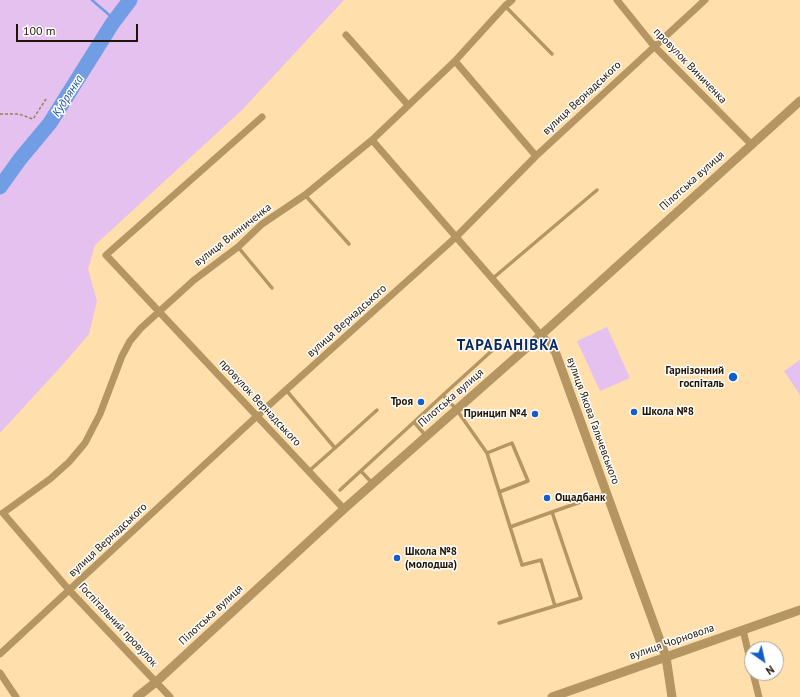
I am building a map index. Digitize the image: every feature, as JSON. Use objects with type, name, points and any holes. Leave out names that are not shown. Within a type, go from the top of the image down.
[{"type":"street","name":"вулиця Винниченка","points":[[3,513],[50,479],[69,462],[86,443],[100,414],[122,356],[130,341],[141,328],[194,280],[238,247],[262,224],[305,195],[372,140],[455,61],[512,0]]},
{"type":"street","name":"провулок Виниченка","points":[[617,0],[654,46],[751,144]]},
{"type":"street","name":"вулиця Вернадського","points":[[0,654],[257,416],[456,237],[536,156],[654,46],[706,0]]},
{"type":"street","points":[[346,35],[408,105]]},
{"type":"street","points":[[455,61],[536,156]]},
{"type":"street","name":"Пілотська вулиця","points":[[137,697],[156,682],[372,483],[541,335],[800,101]]},
{"type":"street","name":"провулок Вернадського","points":[[262,117],[106,255],[344,509]]},
{"type":"street","name":"вулиця Якова Гальчевського","points":[[372,140],[555,351],[666,657],[672,697]]},
{"type":"street","name":"Госпітальний провулок","points":[[3,513],[70,590],[170,697]]},
{"type":"street","name":"вулиця Чорновола","points":[[556,696],[800,610]]},
{"type":"street","points":[[743,630],[746,641]]},
{"type":"street","points":[[0,673],[16,697]]},
{"type":"street","points":[[755,681],[759,697]]},
{"type":"lane","points":[[505,6],[552,54]]},
{"type":"lane","points":[[492,279],[597,190]]},
{"type":"lane","points":[[305,195],[349,244]]},
{"type":"lane","points":[[238,247],[272,288]]},
{"type":"lane","points":[[340,490],[496,346]]},
{"type":"lane","points":[[286,390],[335,448]]},
{"type":"lane","points":[[443,395],[456,409],[487,453],[522,565],[541,560],[555,606]]},
{"type":"lane","points":[[309,471],[377,410]]},
{"type":"lane","points":[[414,422],[426,436]]},
{"type":"lane","points":[[487,453],[512,442],[528,481],[499,492]]},
{"type":"lane","points":[[361,471],[372,483]]},
{"type":"lane","points":[[510,528],[607,493]]},
{"type":"lane","points":[[500,623],[581,598],[552,512]]},
{"type":"path","points":[[0,114],[19,114],[33,119],[46,99]]},
{"type":"shaded area","points":[[0,0],[344,0],[242,110],[95,245],[88,269],[97,301],[89,334],[0,433]]},
{"type":"shaded area","points":[[607,327],[630,378],[600,391],[577,341]]},
{"type":"shaded area","points":[[800,360],[800,395],[784,371]]},
{"type":"waterway","points":[[92,0],[115,20]]},
{"type":"waterway","name":"Кудрянка","points":[[0,187],[20,159],[50,123],[112,24],[130,0]]},
{"type":"place","name":"Гарнізонний госпіталь","points":[[733,377]]},
{"type":"place","name":"Троя","points":[[421,402]]},
{"type":"place","name":"Школа №8","points":[[634,412]]},
{"type":"place","name":"Принцип №4","points":[[535,414]]},
{"type":"place","name":"Ощадбанк","points":[[547,498]]},
{"type":"place","name":"Школа №8 (молодша)","points":[[397,558]]},
{"type":"district","name":"ТАРАБАНІВКА","points":[[508,346]]}]
